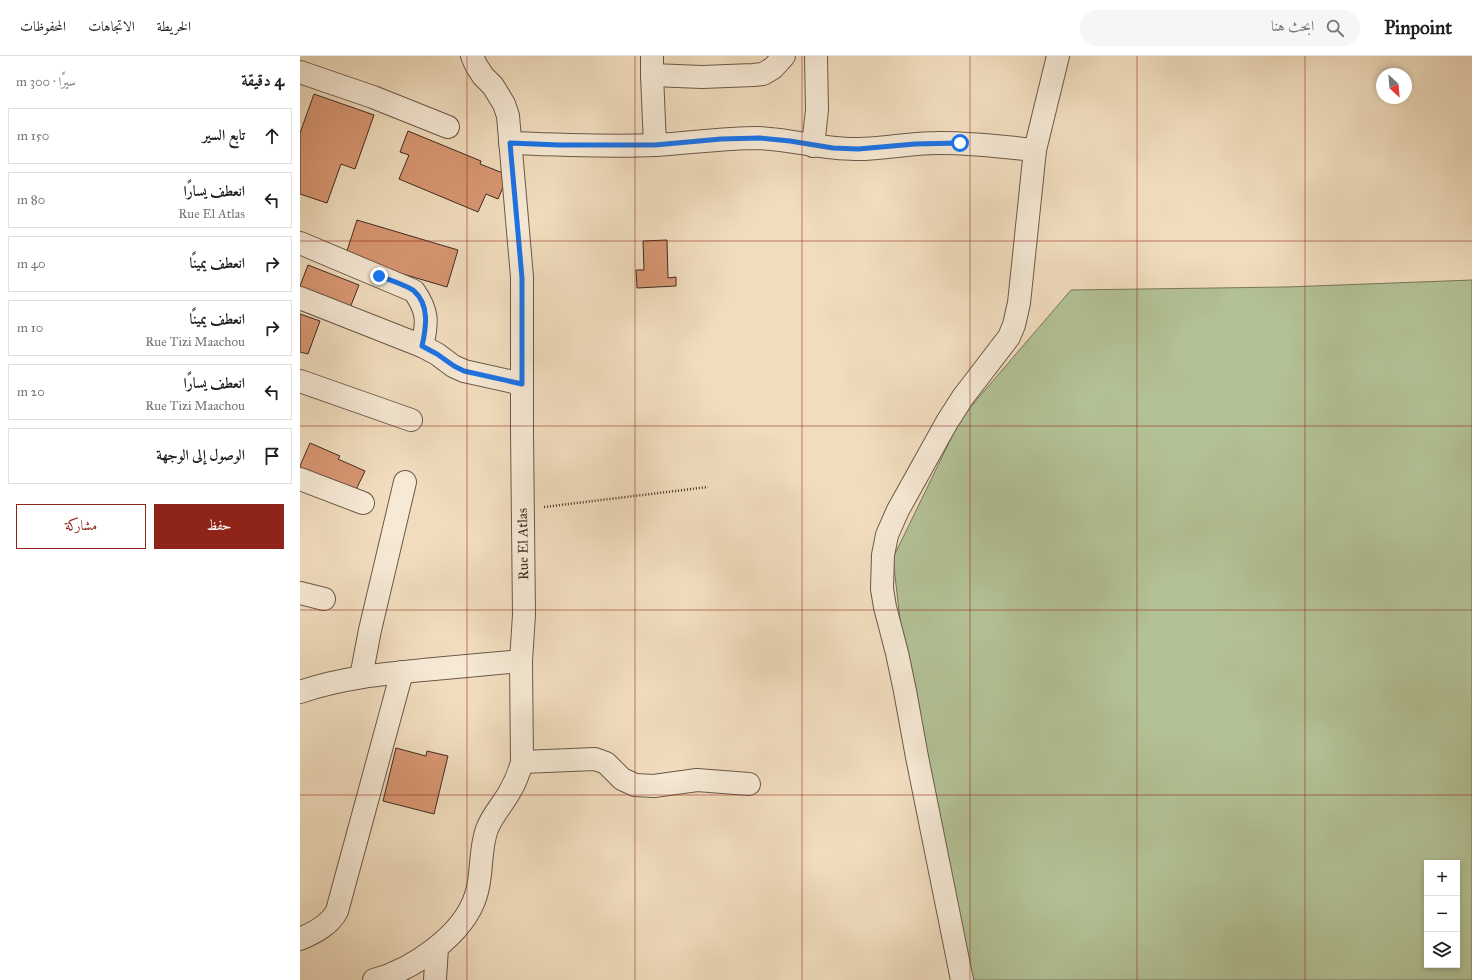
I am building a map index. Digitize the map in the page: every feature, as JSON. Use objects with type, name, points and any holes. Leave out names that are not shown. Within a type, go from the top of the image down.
[{"type":"street","name":"Rue El Atlas","points":[[374,980],[390,976],[437,947],[450,934],[470,909],[476,896],[480,881],[484,839],[488,827],[510,792],[522,762],[521,660],[524,615],[522,509],[522,278],[508,116],[504,104],[472,56]]},
{"type":"street","points":[[655,145],[652,66],[702,77],[753,75],[762,74],[773,68],[784,56]]},
{"type":"street","points":[[813,146],[817,110],[816,56]]},
{"type":"street","points":[[962,980],[905,690],[885,607],[882,589],[883,555],[887,535],[898,510],[947,422],[963,397],[1008,337],[1014,325],[1019,303],[1035,150],[1058,56]]},
{"type":"street","points":[[300,72],[373,97],[448,127]]},
{"type":"street","points":[[510,143],[559,145],[655,145],[721,139],[760,138],[790,141],[813,146],[858,149],[915,144],[960,143],[1035,150]]},
{"type":"street","points":[[300,243],[414,291],[422,303],[426,314],[426,329],[422,346]]},
{"type":"street","points":[[300,298],[422,346],[464,371],[522,384]]},
{"type":"street","points":[[300,382],[411,420]]},
{"type":"street","points":[[300,479],[363,503]]},
{"type":"street","points":[[361,678],[370,630],[405,482]]},
{"type":"street","points":[[300,593],[324,599]]},
{"type":"street","points":[[300,692],[328,683],[402,672],[521,660]]},
{"type":"street","points":[[300,939],[334,918],[337,911],[402,672]]},
{"type":"street","points":[[522,762],[595,759],[606,763],[622,779],[635,785],[654,786],[697,780],[749,784]]},
{"type":"street","points":[[435,980],[437,947]]},
{"type":"path","points":[[522,509],[708,487]]},
{"type":"green space","points":[[1472,280],[1472,980],[970,980],[911,717],[893,558],[961,418],[1071,290],[1286,287]]},
{"type":"building","points":[[314,94],[374,115],[355,169],[341,164],[327,203],[300,194],[300,133]]},
{"type":"building","points":[[408,131],[481,161],[480,164],[508,175],[498,199],[486,194],[478,212],[399,179],[409,155],[400,152]]},
{"type":"building","points":[[357,220],[458,250],[447,287],[345,257]]},
{"type":"building","points":[[667,240],[668,278],[676,277],[676,286],[637,288],[636,270],[644,270],[643,241]]},
{"type":"building","points":[[308,265],[359,285],[348,313],[300,294],[300,286]]},
{"type":"building","points":[[300,314],[320,321],[308,354],[300,352]]},
{"type":"building","points":[[310,443],[340,456],[338,459],[365,471],[353,496],[300,472],[300,466]]},
{"type":"building","points":[[396,748],[426,756],[427,751],[448,756],[434,814],[383,801]]},
{"type":"route","points":[[379,276],[414,291],[422,303],[426,314],[426,329],[422,346],[464,371],[522,384],[522,278],[510,143],[559,145],[655,145],[721,139],[760,138],[790,141],[813,146],[858,149],[915,144],[960,143]]}]
